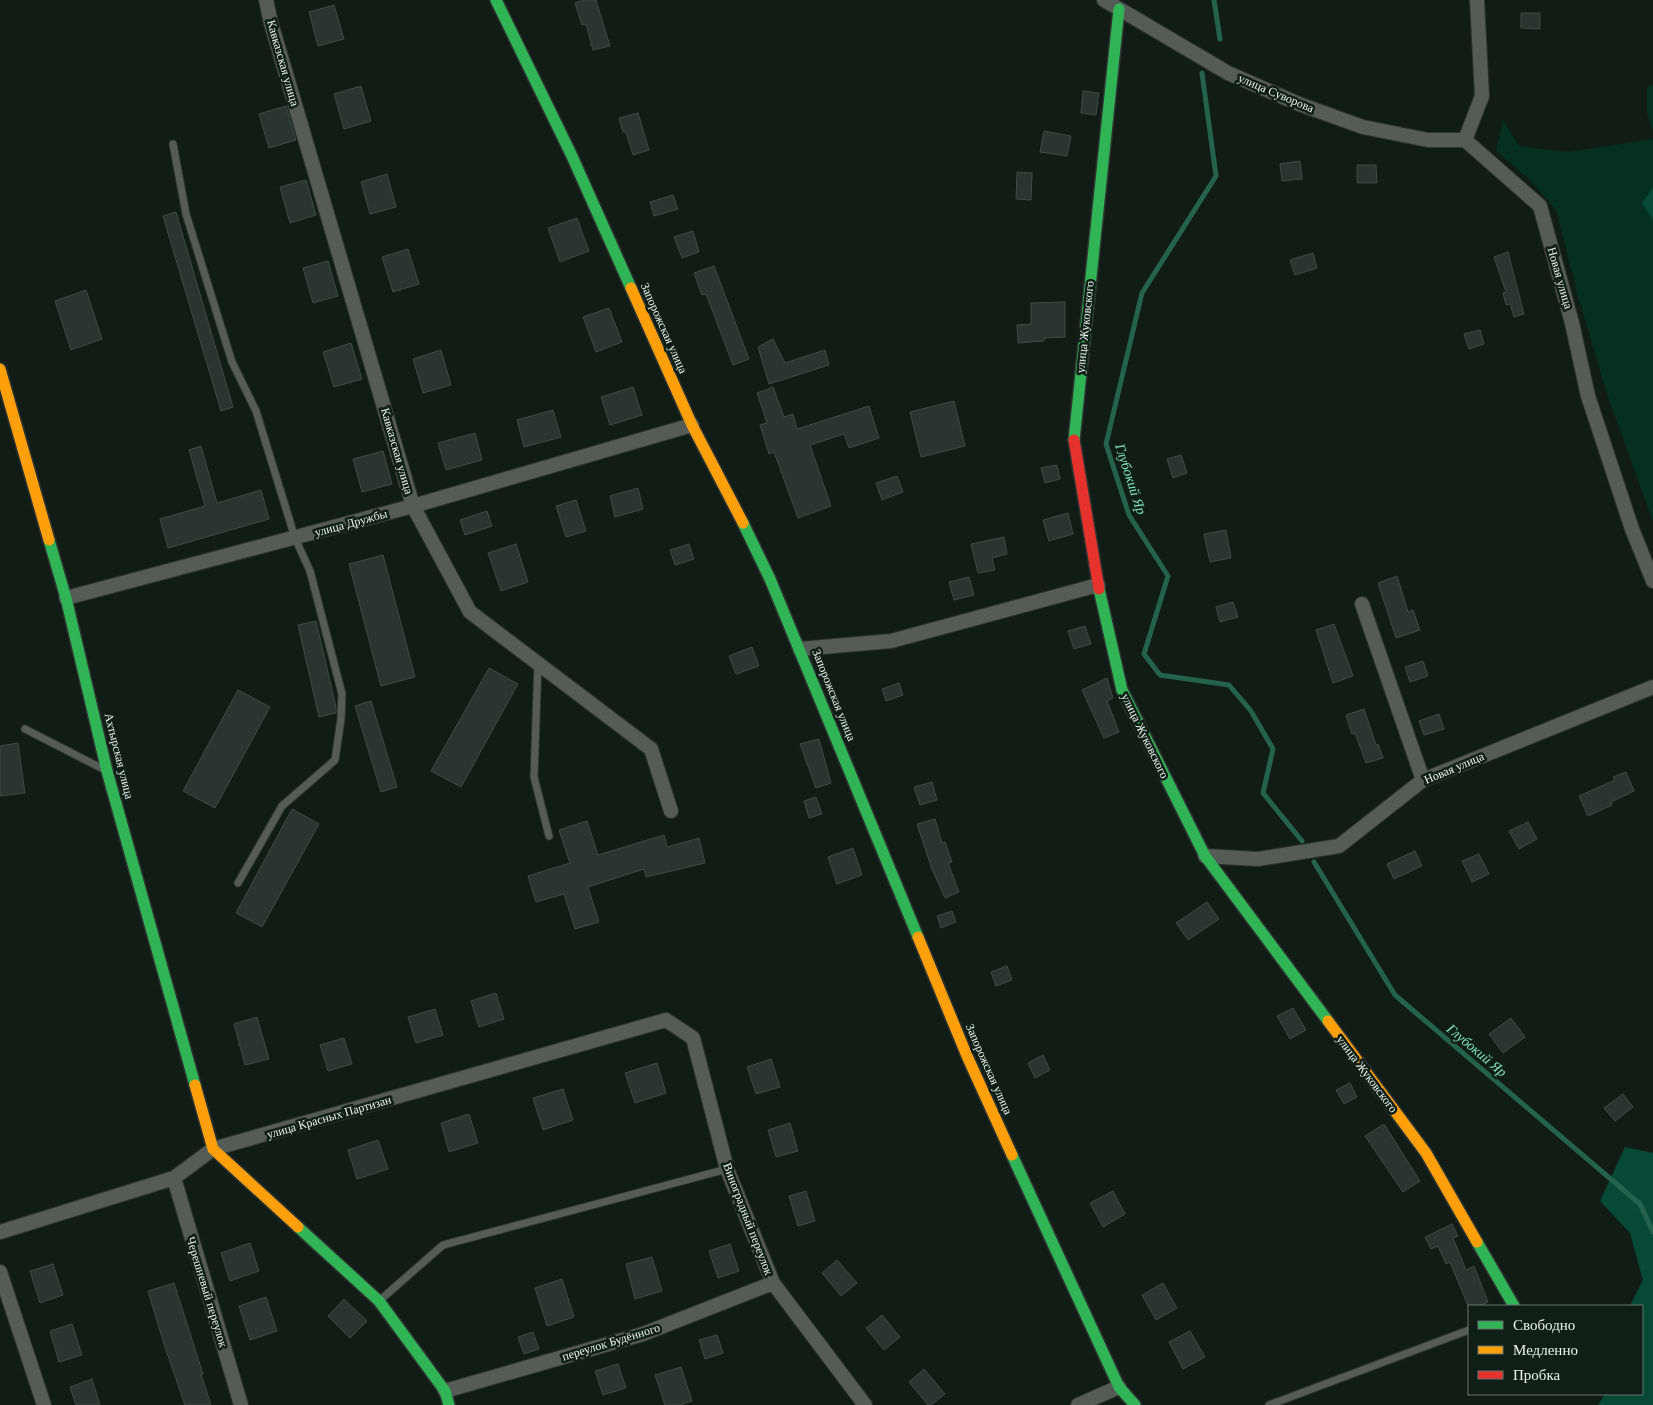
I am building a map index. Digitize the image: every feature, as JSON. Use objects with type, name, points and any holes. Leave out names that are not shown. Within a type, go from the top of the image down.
[{"type":"street","name":"Кавказская улица","points":[[266,0],[271,23],[413,506],[470,612],[651,749],[671,812]]},
{"type":"street","name":"Запорожская улица","points":[[496,0],[571,154],[692,426],[716,468],[770,580],[800,648],[967,1056],[1120,1387],[1135,1405]]},
{"type":"street","name":"улица Суворова","points":[[1104,0],[1228,73],[1299,104],[1363,127],[1428,140],[1465,140]]},
{"type":"street","points":[[1465,140],[1482,96],[1477,0]]},
{"type":"street","name":"улица Жуковского","points":[[1120,9],[1073,435],[1098,585],[1122,690],[1205,856],[1426,1153],[1513,1305]]},
{"type":"street","name":"Новая улица","points":[[1465,140],[1540,206],[1572,323],[1588,396],[1632,529],[1653,582]]},
{"type":"street","name":"Ахтырская улица","points":[[0,369],[66,598],[107,771],[213,1149]]},
{"type":"street","name":"улица Дружбы","points":[[66,598],[413,506],[692,426]]},
{"type":"street","points":[[800,648],[891,641],[1098,585]]},
{"type":"street","points":[[1362,604],[1423,780]]},
{"type":"street","name":"Новая улица","points":[[1205,856],[1258,858],[1339,846],[1423,780],[1653,687]]},
{"type":"street","name":"улица Красных Партизан","points":[[0,1232],[174,1178],[213,1149],[666,1020]]},
{"type":"street","name":"Виноградный переулок","points":[[666,1020],[693,1038],[727,1169],[773,1283],[865,1405]]},
{"type":"street","points":[[213,1149],[379,1301],[445,1391],[449,1405]]},
{"type":"street","name":"Черешневый переулок","points":[[174,1178],[241,1405]]},
{"type":"street","points":[[0,1272],[44,1405]]},
{"type":"street","name":"переулок Будённого","points":[[445,1391],[643,1334],[773,1283]]},
{"type":"street","points":[[1078,1405],[1120,1387]]},
{"type":"lane","points":[[173,144],[186,214],[232,362],[256,411],[295,538],[310,571],[342,694],[341,719],[335,760],[282,806],[238,883]]},
{"type":"lane","points":[[538,663],[534,777],[549,836]]},
{"type":"lane","points":[[25,729],[107,771]]},
{"type":"lane","points":[[379,1301],[443,1245],[727,1169]]},
{"type":"lane","points":[[1269,1405],[1468,1330]]},
{"type":"green space","points":[[1653,84],[1653,133],[1647,112],[1647,87]]},
{"type":"green space","points":[[1503,120],[1519,146],[1567,152],[1653,139],[1653,522],[1606,391],[1579,300],[1556,210],[1529,179],[1496,151]]},
{"type":"green space","points":[[1653,187],[1653,220],[1642,203]]},
{"type":"green space","points":[[1625,1147],[1653,1153],[1653,1405],[1598,1405],[1604,1395],[1643,1395],[1643,1305],[1630,1305],[1643,1280],[1630,1233],[1600,1201]]},
{"type":"building","points":[[584,0],[596,0],[610,46],[593,50],[586,24],[582,25],[575,3]]},
{"type":"building","points":[[334,5],[344,39],[318,46],[309,12]]},
{"type":"building","points":[[1521,13],[1540,13],[1540,29],[1521,28]]},
{"type":"building","points":[[361,86],[371,121],[344,129],[334,94]]},
{"type":"building","points":[[1083,91],[1099,93],[1096,115],[1081,113]]},
{"type":"building","points":[[286,106],[296,140],[269,148],[259,114]]},
{"type":"building","points":[[638,113],[649,150],[633,155],[626,132],[623,132],[619,118]]},
{"type":"building","points":[[1044,131],[1071,136],[1067,156],[1040,152]]},
{"type":"building","points":[[1300,161],[1302,179],[1282,181],[1280,164]]},
{"type":"building","points":[[1357,165],[1376,165],[1377,183],[1357,183]]},
{"type":"building","points":[[1017,172],[1032,173],[1031,200],[1016,199]]},
{"type":"building","points":[[387,174],[396,207],[370,214],[361,182]]},
{"type":"building","points":[[306,180],[316,215],[290,223],[280,187]]},
{"type":"building","points":[[673,195],[678,209],[654,216],[650,202]]},
{"type":"building","points":[[176,212],[233,407],[221,411],[163,216]]},
{"type":"building","points":[[577,218],[589,251],[560,262],[548,228]]},
{"type":"building","points":[[693,231],[699,252],[682,258],[674,237]]},
{"type":"building","points":[[408,249],[419,284],[393,292],[382,257]]},
{"type":"building","points":[[1508,252],[1524,314],[1514,317],[1510,304],[1506,305],[1503,293],[1506,292],[1494,257]]},
{"type":"building","points":[[1313,253],[1317,268],[1295,275],[1290,260]]},
{"type":"building","points":[[328,261],[338,296],[313,303],[303,268]]},
{"type":"building","points":[[714,266],[749,359],[733,365],[706,294],[702,295],[694,273]]},
{"type":"building","points":[[86,290],[102,339],[71,350],[55,301]]},
{"type":"building","points":[[1065,302],[1065,337],[1044,338],[1044,341],[1018,343],[1017,325],[1031,324],[1031,303]]},
{"type":"building","points":[[609,308],[622,342],[596,352],[583,317]]},
{"type":"building","points":[[1480,330],[1484,344],[1469,349],[1464,334]]},
{"type":"building","points":[[773,339],[785,363],[825,350],[829,365],[769,384],[758,347]]},
{"type":"building","points":[[351,343],[362,379],[334,387],[323,352]]},
{"type":"building","points":[[441,350],[451,385],[423,393],[413,359]]},
{"type":"building","points":[[633,387],[642,415],[610,425],[601,397]]},
{"type":"building","points":[[773,387],[784,417],[793,414],[797,429],[869,406],[879,438],[849,448],[844,434],[810,445],[831,506],[798,518],[774,452],[769,454],[760,425],[767,423],[757,393]]},
{"type":"building","points":[[954,401],[965,446],[921,457],[910,412]]},
{"type":"building","points":[[553,410],[561,437],[524,447],[517,420]]},
{"type":"building","points":[[475,433],[482,460],[446,470],[438,443]]},
{"type":"building","points":[[201,446],[217,503],[261,490],[269,519],[168,548],[160,519],[205,506],[189,450]]},
{"type":"building","points":[[383,451],[392,484],[362,492],[353,459]]},
{"type":"building","points":[[1181,455],[1187,473],[1173,478],[1167,459]]},
{"type":"building","points":[[1057,465],[1060,479],[1045,483],[1041,468]]},
{"type":"building","points":[[897,476],[903,492],[882,500],[876,483]]},
{"type":"building","points":[[638,488],[643,509],[615,517],[610,496]]},
{"type":"building","points":[[576,500],[586,531],[566,537],[556,506]]},
{"type":"building","points":[[487,511],[492,526],[465,535],[460,520]]},
{"type":"building","points":[[1068,513],[1073,534],[1049,541],[1043,520]]},
{"type":"building","points":[[1226,530],[1231,558],[1210,562],[1204,534]]},
{"type":"building","points":[[1004,537],[1007,554],[992,558],[995,570],[978,573],[971,544]]},
{"type":"building","points":[[516,544],[528,582],[501,591],[488,553]]},
{"type":"building","points":[[689,544],[694,559],[675,565],[670,550]]},
{"type":"building","points":[[383,555],[415,677],[381,686],[349,564]]},
{"type":"building","points":[[1397,576],[1408,612],[1413,610],[1420,630],[1396,638],[1378,583]]},
{"type":"building","points":[[969,577],[974,595],[954,600],[949,582]]},
{"type":"building","points":[[1233,602],[1238,617],[1220,622],[1216,607]]},
{"type":"building","points":[[316,621],[336,707],[336,713],[319,717],[298,625]]},
{"type":"building","points":[[1334,624],[1353,676],[1333,683],[1316,630]]},
{"type":"building","points":[[1085,626],[1091,644],[1074,649],[1068,631]]},
{"type":"building","points":[[752,647],[759,666],[736,674],[729,656]]},
{"type":"building","points":[[1423,661],[1428,676],[1410,682],[1405,667]]},
{"type":"building","points":[[489,668],[518,684],[461,787],[431,771]]},
{"type":"building","points":[[1107,678],[1113,698],[1107,701],[1119,732],[1104,738],[1082,690]]},
{"type":"building","points":[[899,683],[903,695],[886,701],[882,689]]},
{"type":"building","points":[[238,690],[270,707],[215,808],[183,791]]},
{"type":"building","points":[[371,701],[397,787],[381,792],[355,706]]},
{"type":"building","points":[[1364,709],[1376,745],[1378,744],[1383,758],[1366,763],[1355,733],[1352,734],[1346,715]]},
{"type":"building","points":[[1439,714],[1444,729],[1424,735],[1419,721]]},
{"type":"building","points":[[819,739],[831,783],[816,788],[800,744]]},
{"type":"building","points":[[18,743],[25,793],[0,796],[0,746]]},
{"type":"building","points":[[1626,772],[1634,791],[1611,802],[1612,805],[1588,816],[1579,796],[1615,780],[1613,777]]},
{"type":"building","points":[[932,782],[937,800],[920,805],[914,787]]},
{"type":"building","points":[[816,797],[822,814],[809,818],[804,801]]},
{"type":"building","points":[[292,809],[319,824],[262,927],[236,913]]},
{"type":"building","points":[[935,819],[942,843],[945,842],[952,862],[948,863],[959,892],[945,898],[932,869],[917,824]]},
{"type":"building","points":[[587,821],[598,855],[664,835],[667,847],[699,838],[705,863],[646,877],[644,869],[588,887],[599,922],[575,929],[564,894],[536,902],[528,876],[570,863],[559,830]]},
{"type":"building","points":[[1528,822],[1537,839],[1519,849],[1509,831]]},
{"type":"building","points":[[853,848],[862,875],[837,884],[828,857]]},
{"type":"building","points":[[1415,851],[1422,866],[1394,879],[1387,864]]},
{"type":"building","points":[[1479,854],[1489,874],[1472,882],[1462,861]]},
{"type":"building","points":[[1207,902],[1219,919],[1188,940],[1176,923]]},
{"type":"building","points":[[952,911],[956,922],[941,928],[937,916]]},
{"type":"building","points":[[1007,966],[1012,980],[996,986],[991,972]]},
{"type":"building","points":[[496,993],[504,1019],[479,1027],[471,1001]]},
{"type":"building","points":[[1293,1008],[1306,1030],[1290,1039],[1277,1016]]},
{"type":"building","points":[[435,1009],[443,1035],[416,1043],[408,1017]]},
{"type":"building","points":[[257,1017],[269,1059],[245,1065],[234,1024]]},
{"type":"building","points":[[1511,1018],[1525,1037],[1503,1053],[1489,1034]]},
{"type":"building","points":[[344,1038],[352,1064],[328,1071],[320,1045]]},
{"type":"building","points":[[1043,1055],[1050,1070],[1035,1078],[1028,1063]]},
{"type":"building","points":[[771,1059],[780,1087],[756,1094],[747,1067]]},
{"type":"building","points":[[657,1063],[666,1093],[635,1103],[625,1073]]},
{"type":"building","points":[[1350,1083],[1357,1097],[1344,1104],[1336,1090]]},
{"type":"building","points":[[563,1089],[573,1120],[543,1130],[533,1098]]},
{"type":"building","points":[[1623,1094],[1633,1107],[1615,1121],[1604,1108]]},
{"type":"building","points":[[469,1114],[478,1143],[449,1152],[441,1123]]},
{"type":"building","points":[[790,1123],[798,1151],[776,1157],[768,1130]]},
{"type":"building","points":[[1384,1124],[1420,1181],[1403,1192],[1365,1136]]},
{"type":"building","points":[[378,1140],[388,1169],[357,1179],[348,1150]]},
{"type":"building","points":[[806,1191],[815,1221],[798,1226],[789,1196]]},
{"type":"building","points":[[1113,1191],[1125,1214],[1103,1227],[1090,1203]]},
{"type":"building","points":[[1452,1224],[1458,1236],[1453,1238],[1466,1270],[1474,1266],[1488,1302],[1481,1305],[1468,1306],[1450,1262],[1446,1264],[1438,1246],[1431,1249],[1425,1237]]},
{"type":"building","points":[[250,1243],[259,1271],[230,1281],[221,1253]]},
{"type":"building","points":[[730,1244],[739,1271],[718,1278],[709,1251]]},
{"type":"building","points":[[652,1257],[662,1291],[635,1299],[626,1264]]},
{"type":"building","points":[[837,1260],[857,1283],[841,1296],[822,1273]]},
{"type":"building","points":[[53,1264],[63,1295],[40,1303],[30,1271]]},
{"type":"building","points":[[562,1279],[574,1317],[547,1326],[535,1288]]},
{"type":"building","points":[[174,1283],[211,1405],[185,1405],[164,1344],[148,1291]]},
{"type":"building","points":[[1163,1283],[1177,1308],[1156,1320],[1142,1295]]},
{"type":"building","points":[[266,1297],[277,1331],[250,1340],[239,1306]]},
{"type":"building","points":[[344,1299],[367,1321],[350,1338],[328,1316]]},
{"type":"building","points":[[882,1315],[900,1337],[884,1350],[866,1328]]},
{"type":"building","points":[[72,1324],[82,1355],[59,1362],[50,1331]]},
{"type":"building","points":[[1190,1331],[1205,1357],[1183,1369],[1169,1342]]},
{"type":"building","points":[[533,1332],[539,1349],[524,1354],[518,1337]]},
{"type":"building","points":[[717,1335],[723,1353],[705,1359],[699,1340]]},
{"type":"building","points":[[618,1364],[626,1388],[603,1395],[595,1371]]},
{"type":"building","points":[[681,1367],[692,1401],[680,1405],[665,1405],[655,1375]]},
{"type":"building","points":[[924,1369],[945,1394],[931,1405],[928,1405],[909,1382]]},
{"type":"building","points":[[92,1379],[100,1405],[76,1405],[70,1387]]},
{"type":"waterway","name":"Глубокий Яр","points":[[1214,0],[1220,39]]},
{"type":"waterway","name":"Глубокий Яр","points":[[1202,73],[1216,176],[1142,293],[1106,444],[1129,515],[1168,576],[1144,654],[1160,675],[1229,685],[1251,711],[1273,749],[1263,793],[1302,841]]},
{"type":"waterway","name":"Глубокий Яр","points":[[1314,862],[1395,995],[1640,1204],[1653,1232]]},
{"type":"traffic: fast","points":[[496,0],[571,154],[631,288]]},
{"type":"traffic: fast","points":[[1074,440],[1119,9]]},
{"type":"traffic: fast","points":[[743,523],[770,579],[918,937]]},
{"type":"traffic: fast","points":[[49,540],[66,598],[107,771],[195,1085]]},
{"type":"traffic: fast","points":[[1099,589],[1122,690],[1205,856],[1328,1021]]},
{"type":"traffic: fast","points":[[1012,1155],[1119,1387],[1135,1405]]},
{"type":"traffic: fast","points":[[298,1227],[379,1301],[445,1391],[449,1405]]},
{"type":"traffic: fast","points":[[1477,1242],[1513,1305]]},
{"type":"traffic: slow","points":[[631,288],[692,425],[743,523]]},
{"type":"traffic: slow","points":[[0,369],[49,540]]},
{"type":"traffic: slow","points":[[918,937],[967,1056],[1012,1155]]},
{"type":"traffic: slow","points":[[1328,1021],[1426,1153],[1477,1242]]},
{"type":"traffic: slow","points":[[195,1085],[213,1149],[298,1227]]},
{"type":"traffic: jam","points":[[1074,440],[1099,589]]}]
